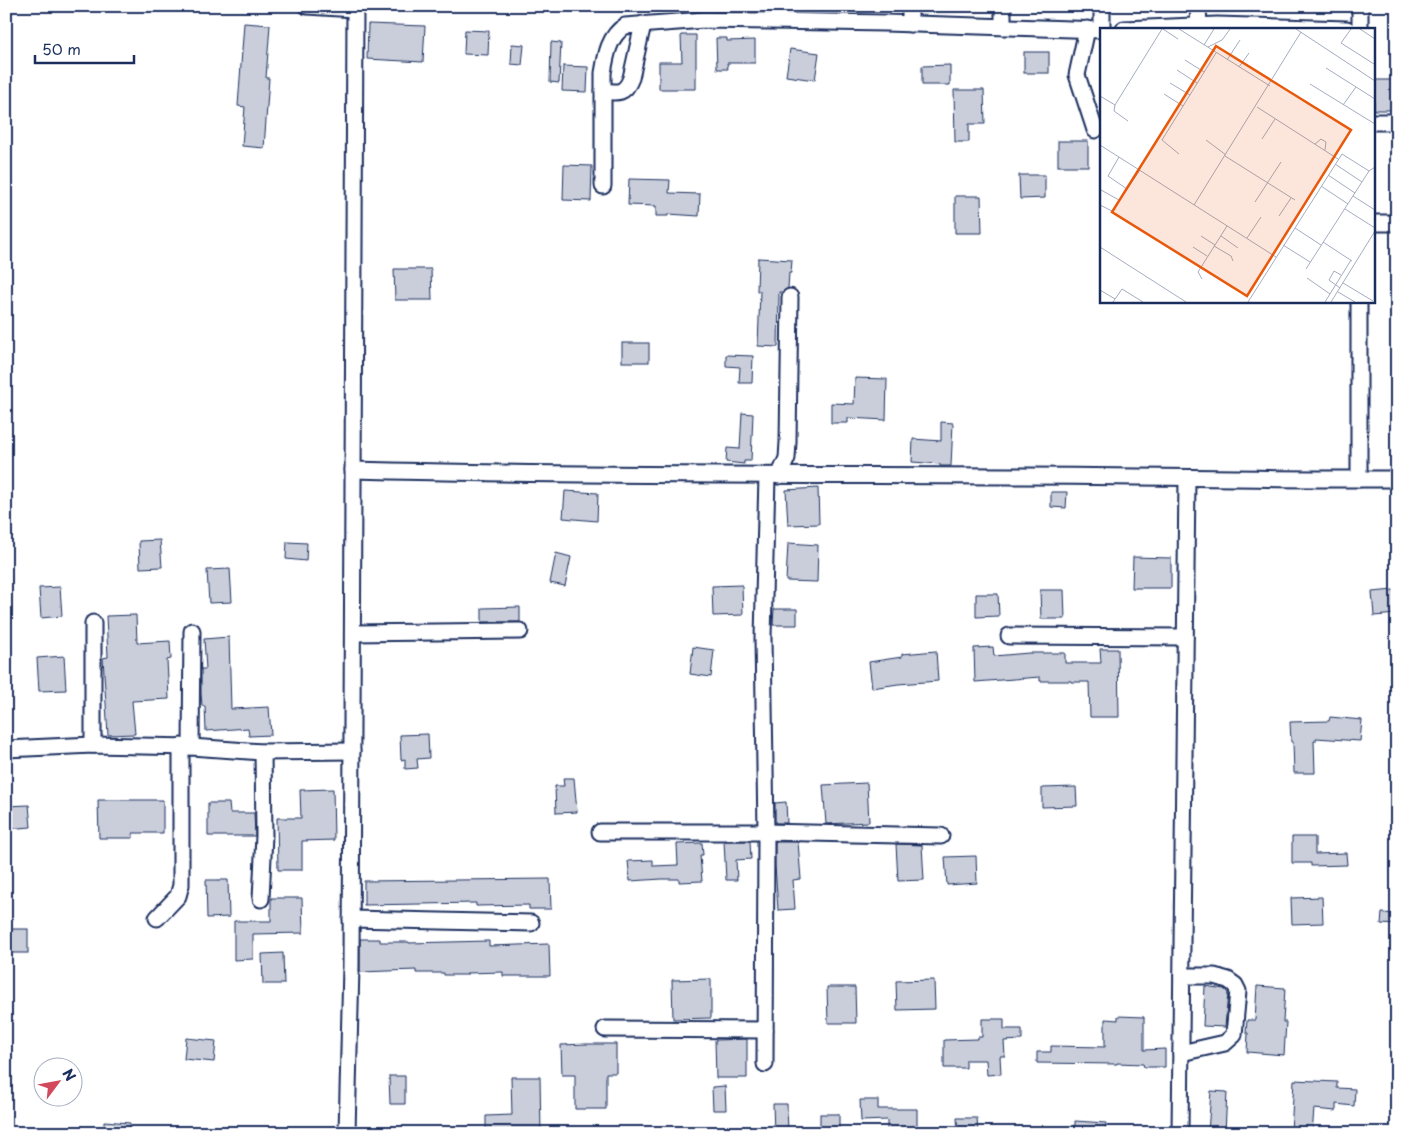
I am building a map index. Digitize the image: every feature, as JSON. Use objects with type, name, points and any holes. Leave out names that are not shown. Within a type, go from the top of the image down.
[{"type":"street","points":[[307,6],[355,8],[351,919],[347,1133]]},
{"type":"street","points":[[910,6],[910,24]]},
{"type":"street","points":[[1003,6],[1003,27]]},
{"type":"street","points":[[1096,130],[1077,75],[1097,29],[1102,6]]},
{"type":"street","points":[[1198,6],[1198,26]]},
{"type":"street","points":[[1360,6],[1360,28]]},
{"type":"street","points":[[603,186],[603,73],[605,58],[612,40],[618,31],[625,26],[704,20],[1097,29]]},
{"type":"street","points":[[603,91],[622,92],[628,86],[643,24]]},
{"type":"street","points":[[1149,28],[1217,25],[1314,28]]},
{"type":"street","points":[[1376,122],[1397,122]]},
{"type":"street","points":[[1376,223],[1397,223]]},
{"type":"street","points":[[765,1064],[766,832],[763,638],[773,476],[787,458],[790,297]]},
{"type":"street","points":[[1359,302],[1359,479]]},
{"type":"street","points":[[353,470],[496,474],[1397,479]]},
{"type":"street","points":[[1180,1133],[1187,478]]},
{"type":"street","points":[[93,623],[93,745]]},
{"type":"street","points":[[157,918],[178,896],[181,885],[192,631]]},
{"type":"street","points":[[353,634],[520,631]]},
{"type":"street","points":[[1009,636],[1185,636]]},
{"type":"street","points":[[6,749],[93,745],[186,746],[263,752],[352,751]]},
{"type":"street","points":[[261,899],[264,835],[263,752]]},
{"type":"street","points":[[600,832],[766,832],[941,836]]},
{"type":"street","points":[[351,919],[531,923]]},
{"type":"street","points":[[1181,1053],[1225,1042],[1234,1035],[1238,991],[1235,985],[1228,980],[1214,976],[1182,976]]},
{"type":"street","points":[[605,1029],[765,1030]]},
{"type":"building","points":[[244,23],[270,25],[266,78],[269,78],[264,148],[242,146],[245,107],[238,106]]},
{"type":"building","points":[[368,24],[425,26],[423,62],[367,59]]},
{"type":"building","points":[[465,30],[489,31],[488,55],[464,54]]},
{"type":"building","points":[[681,35],[696,35],[696,89],[659,89],[659,62],[682,62]]},
{"type":"building","points":[[716,38],[727,38],[727,41],[755,40],[755,63],[727,63],[728,69],[717,69]]},
{"type":"building","points":[[551,42],[561,43],[559,83],[550,82]]},
{"type":"building","points":[[512,44],[524,45],[522,65],[511,64]]},
{"type":"building","points":[[790,49],[819,53],[815,80],[786,76]]},
{"type":"building","points":[[1024,52],[1049,52],[1049,73],[1024,73]]},
{"type":"building","points":[[950,65],[950,85],[922,85],[922,66]]},
{"type":"building","points":[[563,66],[588,67],[587,92],[562,91]]},
{"type":"building","points":[[1376,80],[1394,80],[1394,110],[1376,110]]},
{"type":"building","points":[[954,90],[984,90],[985,124],[969,124],[969,142],[955,142]]},
{"type":"building","points":[[1058,141],[1088,141],[1088,166],[1058,166]]},
{"type":"building","points":[[564,165],[592,166],[591,201],[563,200]]},
{"type":"building","points":[[1019,175],[1045,175],[1045,198],[1020,199]]},
{"type":"building","points":[[629,179],[670,180],[669,193],[700,194],[699,216],[668,214],[668,216],[656,216],[656,206],[628,205]]},
{"type":"building","points":[[955,196],[981,196],[982,233],[955,233]]},
{"type":"building","points":[[758,258],[792,260],[788,288],[779,292],[778,347],[758,346],[760,291],[757,291]]},
{"type":"building","points":[[394,269],[431,269],[432,300],[395,300]]},
{"type":"building","points":[[622,343],[649,343],[649,362],[622,362]]},
{"type":"building","points":[[726,355],[753,356],[752,383],[739,383],[740,367],[726,366]]},
{"type":"building","points":[[855,378],[887,379],[886,420],[848,418],[848,423],[831,423],[831,403],[854,404]]},
{"type":"building","points":[[742,413],[753,414],[751,461],[744,461],[744,464],[726,462],[727,448],[740,449]]},
{"type":"building","points":[[941,422],[953,423],[951,466],[912,462],[913,439],[941,441]]},
{"type":"building","points":[[818,488],[819,524],[788,525],[786,490]]},
{"type":"building","points":[[565,491],[598,493],[597,521],[563,518]]},
{"type":"building","points":[[1051,492],[1067,492],[1066,508],[1051,507]]},
{"type":"building","points":[[160,540],[162,567],[140,568],[139,541]]},
{"type":"building","points":[[287,542],[307,543],[306,561],[286,559]]},
{"type":"building","points":[[788,543],[818,545],[817,582],[786,581]]},
{"type":"building","points":[[556,553],[571,557],[565,586],[550,583]]},
{"type":"building","points":[[1133,557],[1171,558],[1171,588],[1132,588]]},
{"type":"building","points":[[230,569],[232,602],[209,603],[207,570]]},
{"type":"building","points":[[742,585],[743,615],[713,616],[712,586]]},
{"type":"building","points":[[60,587],[62,616],[41,618],[39,588]]},
{"type":"building","points":[[1040,590],[1064,590],[1065,619],[1041,619]]},
{"type":"building","points":[[1394,590],[1396,614],[1374,616],[1372,592]]},
{"type":"building","points":[[976,594],[998,594],[999,616],[976,617]]},
{"type":"building","points":[[520,607],[520,622],[482,622],[482,608]]},
{"type":"building","points":[[774,609],[797,609],[797,625],[773,625]]},
{"type":"building","points":[[136,615],[137,643],[170,641],[171,659],[167,660],[169,699],[132,701],[135,734],[108,735],[103,658],[108,657],[106,616]]},
{"type":"building","points":[[229,637],[231,709],[269,707],[271,735],[249,736],[248,728],[206,731],[205,706],[202,706],[201,693],[201,669],[206,669],[204,639]]},
{"type":"building","points":[[693,647],[714,650],[711,677],[690,674]]},
{"type":"building","points":[[993,647],[994,656],[1029,653],[1065,653],[1065,663],[1101,663],[1100,649],[1118,649],[1119,717],[1090,717],[1089,682],[1040,681],[1040,677],[975,682],[974,648]]},
{"type":"building","points":[[936,651],[938,681],[872,688],[869,662],[902,657],[902,654]]},
{"type":"building","points":[[64,656],[66,690],[39,691],[37,658]]},
{"type":"building","points":[[1330,717],[1362,720],[1360,741],[1316,738],[1316,741],[1314,741],[1315,773],[1294,773],[1290,722],[1329,721]]},
{"type":"building","points":[[428,734],[429,758],[417,759],[418,768],[405,769],[405,759],[401,760],[400,735]]},
{"type":"building","points":[[563,778],[574,778],[577,812],[556,813],[555,786],[564,786]]},
{"type":"building","points":[[867,783],[869,822],[826,824],[823,785]]},
{"type":"building","points":[[1076,787],[1077,806],[1042,807],[1042,788]]},
{"type":"building","points":[[333,789],[334,840],[302,841],[302,870],[278,870],[277,818],[301,818],[300,790]]},
{"type":"building","points":[[98,800],[163,800],[163,833],[133,833],[133,838],[99,838]]},
{"type":"building","points":[[786,802],[787,823],[775,823],[775,803]]},
{"type":"building","points":[[208,803],[229,803],[230,813],[254,813],[255,836],[208,836]]},
{"type":"building","points":[[29,805],[31,827],[6,829],[6,806]]},
{"type":"building","points":[[1292,837],[1315,837],[1315,854],[1346,853],[1347,865],[1311,866],[1311,863],[1292,863]]},
{"type":"building","points":[[724,841],[750,841],[751,859],[736,860],[737,880],[726,880]]},
{"type":"building","points":[[775,842],[798,842],[801,879],[793,880],[795,909],[778,910]]},
{"type":"building","points":[[702,843],[703,855],[700,855],[702,881],[679,882],[679,879],[662,879],[630,881],[628,861],[653,860],[653,866],[678,865],[677,844]]},
{"type":"building","points":[[896,844],[922,845],[924,880],[898,881]]},
{"type":"building","points":[[976,856],[977,883],[947,885],[945,857]]},
{"type":"building","points":[[550,879],[551,909],[529,909],[529,905],[476,906],[476,903],[364,905],[364,881]]},
{"type":"building","points":[[206,880],[228,880],[229,917],[207,918]]},
{"type":"building","points":[[1322,897],[1323,923],[1292,924],[1291,898]]},
{"type":"building","points":[[271,898],[302,898],[303,933],[253,934],[253,959],[234,960],[234,921],[271,921]]},
{"type":"building","points":[[1382,913],[1397,914],[1397,925],[1381,924]]},
{"type":"building","points":[[6,929],[28,929],[28,953],[6,953]]},
{"type":"building","points":[[360,939],[380,939],[380,942],[409,943],[489,941],[489,946],[549,944],[550,976],[503,976],[503,972],[444,975],[444,973],[416,973],[416,970],[360,972]]},
{"type":"building","points":[[283,953],[284,984],[263,984],[262,954]]},
{"type":"building","points":[[711,979],[711,1018],[673,1019],[672,980]]},
{"type":"building","points":[[934,980],[935,1009],[897,1010],[896,981]]},
{"type":"building","points":[[1205,986],[1224,989],[1228,993],[1225,1027],[1203,1026]]},
{"type":"building","points":[[1257,986],[1285,988],[1283,1022],[1286,1022],[1284,1055],[1247,1052],[1247,1020],[1255,1020]]},
{"type":"building","points":[[827,987],[855,987],[856,1023],[828,1023]]},
{"type":"building","points":[[1118,1016],[1144,1017],[1144,1050],[1165,1049],[1165,1067],[1144,1067],[1143,1064],[1117,1063],[1037,1063],[1037,1052],[1051,1052],[1051,1046],[1105,1047],[1105,1019],[1118,1020]]},
{"type":"building","points":[[982,1019],[1004,1019],[1004,1029],[1022,1029],[1022,1040],[1004,1041],[1005,1056],[1000,1056],[1001,1074],[987,1075],[986,1060],[966,1060],[966,1068],[944,1068],[944,1040],[978,1039],[978,1037],[982,1037]]},
{"type":"building","points":[[186,1038],[216,1041],[214,1062],[184,1059]]},
{"type":"building","points":[[747,1039],[747,1078],[716,1078],[715,1040]]},
{"type":"building","points":[[616,1044],[616,1073],[606,1073],[606,1109],[575,1109],[575,1075],[562,1075],[561,1045]]},
{"type":"building","points":[[389,1076],[405,1076],[405,1104],[390,1104]]},
{"type":"building","points":[[511,1077],[540,1077],[541,1133],[486,1133],[486,1116],[512,1115]]},
{"type":"building","points":[[1294,1080],[1337,1082],[1337,1088],[1355,1089],[1354,1106],[1336,1104],[1336,1111],[1314,1109],[1312,1133],[1291,1132]]},
{"type":"building","points":[[725,1086],[726,1110],[713,1110],[712,1087]]},
{"type":"building","points":[[1211,1091],[1227,1092],[1225,1133],[1208,1133]]},
{"type":"building","points":[[860,1100],[878,1100],[878,1109],[917,1109],[917,1133],[887,1133],[887,1120],[861,1121]]},
{"type":"building","points":[[773,1104],[787,1104],[788,1133],[774,1133]]},
{"type":"building","points":[[820,1114],[839,1114],[839,1133],[820,1133]]},
{"type":"building","points":[[957,1118],[977,1118],[978,1133],[958,1133]]},
{"type":"building","points":[[104,1121],[130,1123],[130,1133],[104,1133]]},
{"type":"building","points":[[1075,1121],[1106,1123],[1105,1133],[1075,1133]]}]
